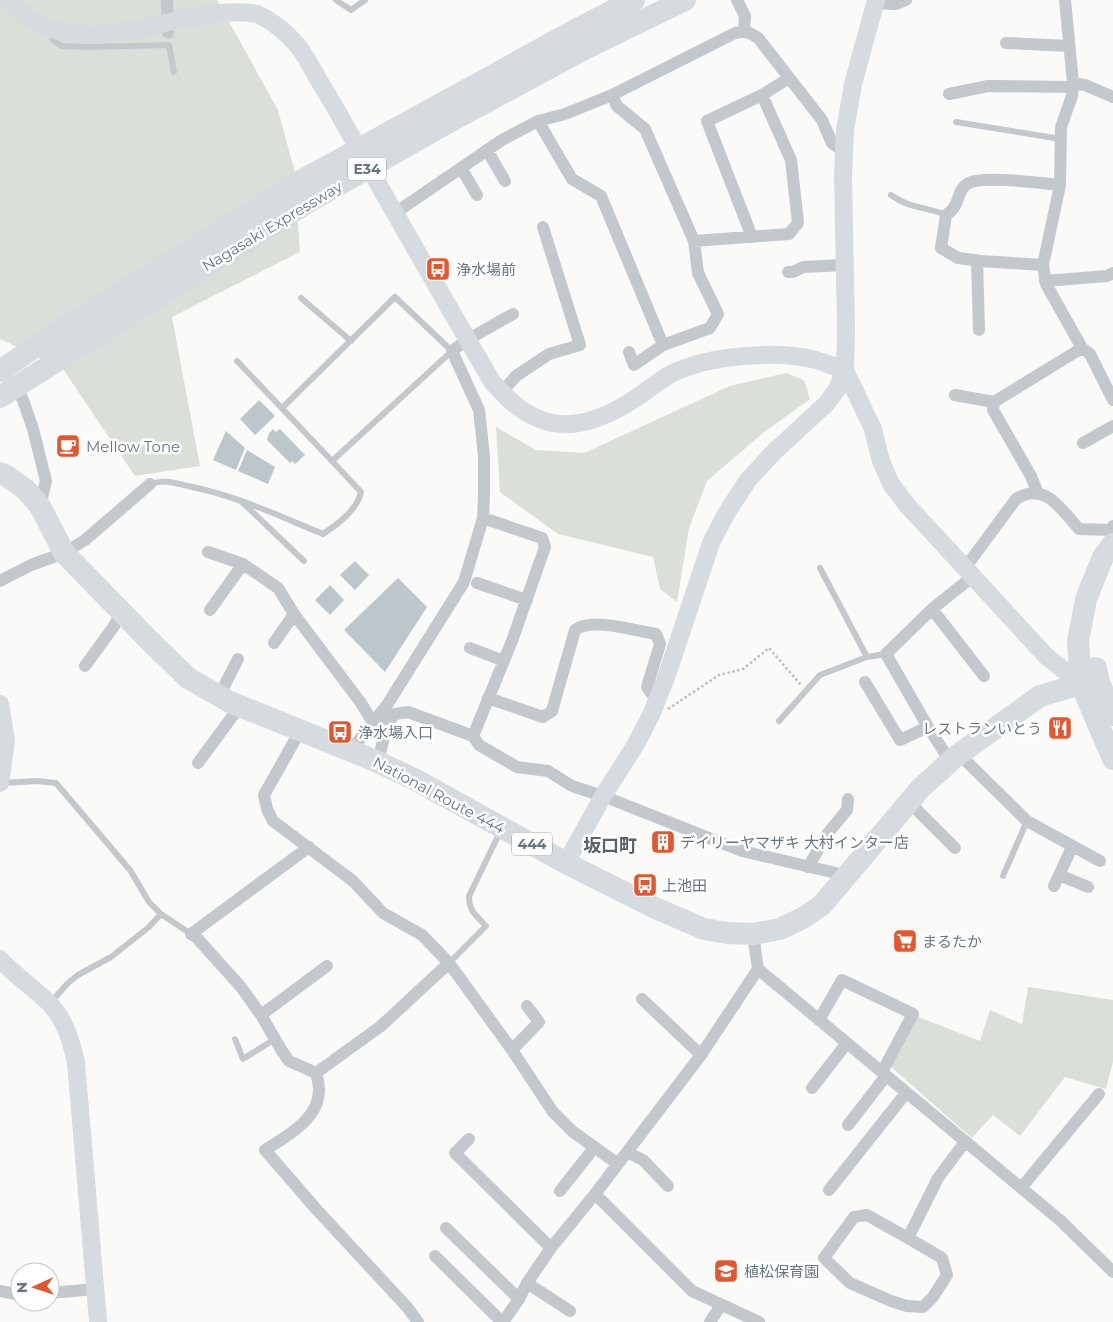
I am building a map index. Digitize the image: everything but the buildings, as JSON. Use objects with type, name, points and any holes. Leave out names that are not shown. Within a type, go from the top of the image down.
[{"type":"highway","name":"Nagasaki Expressway","points":[[3,386],[48,338],[299,182],[579,28],[634,0]]},
{"type":"highway","name":"Nagasaki Expressway","points":[[3,386],[61,357],[322,195],[449,122],[588,47],[685,0]]},
{"type":"highway","name":"National Route 444","points":[[0,473],[26,490],[40,506],[64,553],[188,678],[240,706],[351,750],[414,779],[566,863],[653,907],[704,929],[727,933],[753,934],[780,929],[803,918],[822,905],[849,876],[920,789],[955,758],[1040,696],[1098,682]]},
{"type":"highway","points":[[1113,544],[1103,557],[1086,599],[1078,641],[1113,715]]},
{"type":"highway","points":[[1113,562],[1096,605],[1091,634],[1092,654],[1113,760]]},
{"type":"street","points":[[9,0],[19,11],[46,26],[78,32],[107,28],[200,7],[232,6],[258,14],[282,30],[299,48],[333,103],[493,383],[515,405],[539,420],[569,425],[600,419],[633,401],[671,374],[711,360],[769,354],[816,360],[845,370],[873,429],[891,484],[907,506],[1046,656],[1098,682]]},
{"type":"street","points":[[166,0],[168,33]]},
{"type":"street","points":[[737,0],[744,16],[744,32]]},
{"type":"street","points":[[566,863],[636,744],[655,707],[668,674],[711,544],[726,514],[748,480],[774,452],[827,403],[837,389],[845,370],[845,130],[854,84],[875,1],[896,4],[906,0]]},
{"type":"street","points":[[1065,0],[1073,85],[1072,96],[1061,127],[1060,185],[1043,265],[1046,284],[1082,348],[1090,354],[1113,400]]},
{"type":"street","points":[[392,208],[461,168],[502,140],[538,121],[565,114],[612,94],[735,33],[753,33],[759,39],[822,120],[832,143],[844,152]]},
{"type":"street","points":[[1006,43],[1069,46]]},
{"type":"street","points":[[752,237],[707,122],[762,95],[789,78]]},
{"type":"street","points":[[949,94],[988,86],[1085,85],[1113,97]]},
{"type":"street","points":[[612,94],[617,106],[645,129],[694,241],[698,273],[718,314],[710,328],[663,345],[634,365],[629,352]]},
{"type":"street","points":[[694,241],[790,234],[798,223],[791,160],[762,95]]},
{"type":"street","points":[[538,121],[572,179],[601,196],[663,345]]},
{"type":"street","points":[[487,150],[505,181]]},
{"type":"street","points":[[461,168],[477,195]]},
{"type":"street","points":[[1043,265],[958,258],[941,248],[946,215],[954,210],[962,187],[968,182],[994,180],[1060,185]]},
{"type":"street","points":[[502,392],[516,376],[549,354],[580,345],[543,228]]},
{"type":"street","points":[[977,260],[979,330]]},
{"type":"street","points":[[788,272],[803,268],[845,265]]},
{"type":"street","points":[[1046,280],[1107,276],[1113,273]]},
{"type":"street","points":[[351,750],[387,705],[464,582],[482,518],[484,456],[479,410],[452,351],[467,340],[513,314]]},
{"type":"street","points":[[955,395],[994,402],[1082,348]]},
{"type":"street","points":[[0,360],[23,400],[33,428],[46,482],[40,506]]},
{"type":"street","points":[[994,402],[993,410],[1031,476],[1038,494]]},
{"type":"street","points":[[1083,443],[1113,426]]},
{"type":"street","points":[[0,582],[31,565],[64,553],[85,540],[150,484]]},
{"type":"street","points":[[1100,862],[1027,821],[955,758],[928,727],[886,654],[968,573],[1016,499],[1025,494],[1038,494],[1051,498],[1078,529],[1110,530],[1113,526]]},
{"type":"street","points":[[473,736],[504,661],[545,547],[542,538],[482,518]]},
{"type":"street","points":[[208,552],[244,564],[278,588],[294,614],[356,696],[373,723]]},
{"type":"street","points":[[210,610],[244,564]]},
{"type":"street","points":[[478,583],[527,600]]},
{"type":"street","points":[[932,609],[984,676]]},
{"type":"street","points":[[86,666],[122,612]]},
{"type":"street","points":[[274,643],[294,614]]},
{"type":"street","points":[[488,698],[543,717],[552,712],[575,630],[581,626],[598,624],[656,634],[660,644],[647,688],[655,707]]},
{"type":"street","points":[[470,648],[504,661]]},
{"type":"street","points":[[219,696],[238,658]]},
{"type":"street","points":[[865,682],[900,740],[928,727]]},
{"type":"street","points":[[198,763],[240,706]]},
{"type":"street","points":[[0,783],[6,741],[1,710]]},
{"type":"street","points":[[378,762],[386,724],[395,714],[408,712],[473,736],[479,746],[517,766],[548,771],[572,786],[604,796],[742,851],[849,876]]},
{"type":"street","points":[[300,731],[264,795],[267,810],[273,820],[353,880],[383,913],[422,935],[449,963],[512,1050],[553,1112],[572,1131],[618,1164]]},
{"type":"street","points":[[808,867],[828,833],[847,810],[848,800]]},
{"type":"street","points":[[909,802],[955,848]]},
{"type":"street","points":[[1072,846],[1057,881],[1088,886]]},
{"type":"street","points":[[309,847],[191,934],[196,937],[241,987],[261,1014],[274,1039],[289,1061],[316,1073],[320,1086],[317,1103],[310,1116],[296,1130],[265,1150],[418,1322]]},
{"type":"street","points":[[435,1256],[502,1322],[519,1300],[527,1283],[551,1248],[595,1194],[701,1055],[758,969],[753,934]]},
{"type":"street","points":[[0,961],[50,1004],[64,1024],[72,1043],[76,1062],[98,1322]]},
{"type":"street","points":[[316,1073],[381,1026],[449,963]]},
{"type":"street","points":[[261,1014],[327,966]]},
{"type":"street","points":[[758,969],[1061,1222],[1113,1272]]},
{"type":"street","points":[[819,1020],[842,980],[912,1014],[884,1074],[858,1102],[848,1125]]},
{"type":"street","points":[[642,999],[701,1055]]},
{"type":"street","points":[[512,1050],[539,1022],[527,1006]]},
{"type":"street","points":[[812,1088],[847,1043]]},
{"type":"street","points":[[829,1190],[906,1093]]},
{"type":"street","points":[[1021,1188],[1099,1094]]},
{"type":"street","points":[[469,1138],[455,1152],[551,1248]]},
{"type":"street","points":[[908,1238],[938,1178],[965,1142]]},
{"type":"street","points":[[560,1190],[594,1148]]},
{"type":"street","points":[[627,1152],[643,1160],[668,1186]]},
{"type":"street","points":[[595,1194],[692,1291],[756,1321]]},
{"type":"street","points":[[867,1215],[908,1238],[942,1258],[947,1276],[933,1297],[923,1307],[907,1306],[850,1283],[824,1258],[854,1217],[867,1215]]},
{"type":"street","points":[[446,1228],[519,1300]]},
{"type":"street","points":[[527,1283],[570,1311]]},
{"type":"street","points":[[60,1292],[94,1289]]},
{"type":"street","points":[[710,1322],[721,1305]]},
{"type":"lane","points":[[336,0],[351,10],[365,0]]},
{"type":"lane","points":[[46,26],[53,40],[62,46],[169,45],[174,72]]},
{"type":"lane","points":[[956,122],[1061,139]]},
{"type":"lane","points":[[891,194],[902,203],[934,210],[946,215]]},
{"type":"lane","points":[[282,408],[395,297],[452,351],[332,461]]},
{"type":"lane","points":[[301,298],[351,340]]},
{"type":"lane","points":[[150,484],[160,480],[215,492],[238,499],[323,534],[337,525],[359,502],[361,492],[237,361]]},
{"type":"lane","points":[[238,499],[304,561]]},
{"type":"lane","points":[[820,568],[867,657]]},
{"type":"lane","points":[[779,721],[820,675],[867,657],[886,654]]},
{"type":"lane","points":[[0,783],[37,781],[56,783],[130,870],[149,902],[160,914],[191,934]]},
{"type":"lane","points":[[1003,876],[1027,821]]},
{"type":"lane","points":[[449,963],[486,926],[472,912],[469,905],[469,896],[502,828]]},
{"type":"lane","points":[[50,1004],[68,983],[78,975],[111,957],[149,927],[160,914]]},
{"type":"lane","points":[[235,1039],[243,1059],[274,1039]]},
{"type":"path","points":[[655,707],[671,708],[720,676],[743,669],[769,648],[806,690]]},
{"type":"shaded area","points":[[0,0],[217,0],[278,110],[294,169],[300,252],[172,317],[200,466],[135,476],[63,369],[0,339]]},
{"type":"shaded area","points":[[786,373],[804,380],[810,399],[763,433],[707,481],[689,528],[677,602],[660,589],[653,557],[558,534],[500,492],[496,427],[536,450],[584,453],[730,386]]},
{"type":"shaded area","points":[[259,400],[275,416],[255,435],[240,419]]},
{"type":"shaded area","points":[[273,429],[276,432],[280,429],[305,455],[295,464],[292,461],[290,463],[267,440],[269,433]]},
{"type":"shaded area","points":[[226,431],[245,448],[236,470],[213,460]]},
{"type":"shaded area","points":[[247,450],[275,467],[268,484],[238,471]]},
{"type":"shaded area","points":[[355,561],[369,575],[355,590],[340,575]]},
{"type":"shaded area","points":[[398,578],[427,607],[385,672],[344,630]]},
{"type":"shaded area","points":[[330,585],[344,600],[330,615],[315,600]]},
{"type":"shaded area","points":[[1028,987],[1113,1000],[1113,1062],[1106,1089],[1065,1077],[1020,1136],[993,1115],[972,1138],[890,1066],[916,1016],[980,1041],[990,1010],[1022,1024]]},
{"type":"place","name":"浄水場前","points":[[438,269]]},
{"type":"place","name":"Mellow Tone","points":[[68,446]]},
{"type":"place","name":"レストランいとう","points":[[1060,728]]},
{"type":"place","name":"浄水場入口","points":[[340,732]]},
{"type":"place","name":"デイリーヤマザキ 大村インター店","points":[[663,842]]},
{"type":"place","name":"上池田","points":[[645,885]]},
{"type":"place","name":"まるたか","points":[[905,941]]},
{"type":"place","name":"植松保育園","points":[[726,1271]]},
{"type":"district","name":"坂口町","points":[[610,846]]}]
